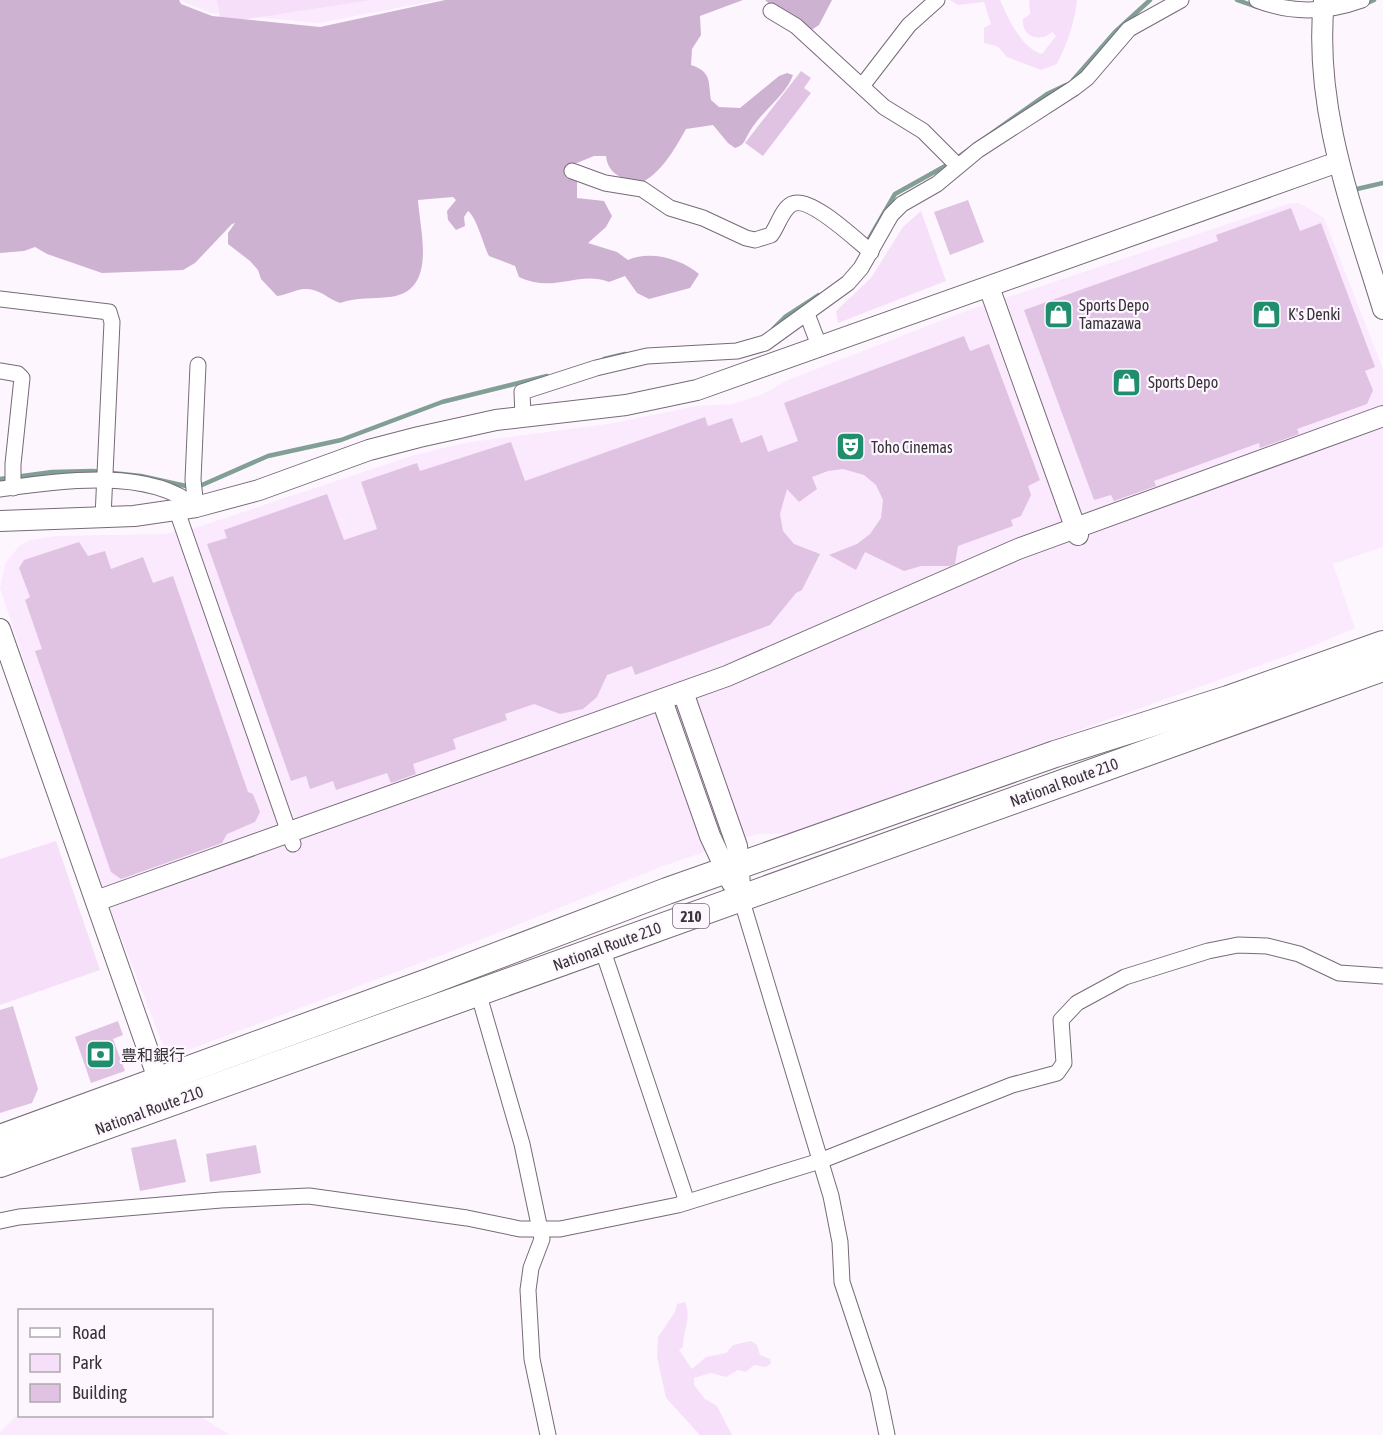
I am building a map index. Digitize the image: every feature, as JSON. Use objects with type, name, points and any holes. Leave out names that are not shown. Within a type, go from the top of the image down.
[{"type":"highway","name":"National Route 210","points":[[0,1164],[163,1092],[732,868],[1055,754],[1228,699],[1383,644]]},
{"type":"highway","name":"National Route 210","points":[[0,1138],[163,1092],[478,992],[1383,668]]},
{"type":"street","points":[[862,86],[912,21],[937,0]]},
{"type":"street","points":[[523,417],[520,397],[524,391],[596,368],[647,356],[753,348],[765,343],[848,284],[896,209],[937,184],[958,166],[1080,84],[1134,25],[1180,0]]},
{"type":"street","points":[[1257,0],[1293,10],[1362,0]]},
{"type":"street","points":[[1323,5],[1325,96],[1338,162],[1383,309]]},
{"type":"street","points":[[771,11],[796,26],[884,107],[922,131],[958,166]]},
{"type":"street","points":[[0,521],[103,517],[190,496],[259,490],[390,444],[478,424],[608,408],[677,395],[727,381],[1338,162]]},
{"type":"street","points":[[572,171],[595,181],[642,189],[670,208],[703,218],[750,239],[771,235],[790,205],[796,202],[807,204],[839,225],[870,252]]},
{"type":"street","points":[[989,287],[1076,531]]},
{"type":"street","points":[[0,299],[109,312],[112,322],[103,517]]},
{"type":"street","points":[[807,314],[820,348]]},
{"type":"street","points":[[198,365],[190,496],[292,838]]},
{"type":"street","points":[[0,371],[18,374],[22,378],[13,464],[6,488],[106,475],[163,487],[190,496]]},
{"type":"street","points":[[98,907],[685,697],[993,569],[1076,531],[1383,416]]},
{"type":"street","points":[[1076,531],[1383,426]]},
{"type":"street","points":[[0,629],[163,1092]]},
{"type":"street","points":[[685,697],[736,846],[732,868]]},
{"type":"street","points":[[664,705],[732,868],[820,1161],[838,1230],[842,1282],[878,1391],[887,1435]]},
{"type":"street","points":[[0,1221],[31,1216],[294,1196],[430,1213],[509,1228],[541,1231],[597,1222],[687,1202],[820,1161],[1012,1085],[1061,1071],[1064,1063],[1061,1020],[1065,1013],[1088,996],[1125,977],[1226,946],[1258,945],[1287,950],[1339,973],[1383,976]]},
{"type":"street","points":[[602,948],[687,1202]]},
{"type":"street","points":[[478,992],[522,1144],[541,1231],[541,1244],[531,1268],[528,1290],[532,1359],[548,1435]]},
{"type":"shaded area","points":[[0,0],[179,0],[181,4],[212,16],[320,27],[445,0],[743,0],[700,16],[701,35],[692,49],[691,65],[706,74],[711,100],[719,107],[740,108],[779,76],[787,73],[793,75],[785,89],[738,147],[735,148],[728,143],[713,125],[686,129],[661,167],[639,184],[613,172],[606,156],[594,156],[567,167],[577,179],[577,198],[604,201],[612,216],[606,227],[588,243],[617,252],[628,260],[656,256],[675,260],[699,274],[690,288],[649,299],[637,293],[625,276],[609,282],[587,279],[555,283],[532,282],[519,277],[515,266],[489,256],[477,225],[468,211],[464,217],[465,226],[456,230],[448,220],[447,211],[456,200],[453,197],[418,200],[423,258],[415,284],[405,292],[390,297],[340,303],[310,289],[277,296],[261,279],[258,270],[250,261],[228,244],[228,233],[235,223],[195,263],[183,270],[102,273],[47,254],[35,247],[24,251],[0,253]]},
{"type":"shaded area","points":[[179,0],[438,0],[319,23],[211,13]]},
{"type":"shaded area","points":[[765,0],[832,0],[819,25],[810,31],[782,15]]},
{"type":"shaded area","points":[[1291,203],[1299,203],[1324,218],[1383,369],[1383,547],[1333,564],[1355,628],[1303,650],[790,833],[757,834],[663,866],[447,953],[177,1054],[165,1050],[82,837],[0,588],[5,564],[19,546],[31,540],[55,536],[163,534],[192,529],[411,456],[464,443],[614,423],[696,406],[733,404],[763,394],[788,380],[966,311]]},
{"type":"shaded area","points":[[18,1414],[18,1417],[202,1417],[230,1435],[0,1435],[0,1432]]},
{"type":"green space","points":[[217,0],[371,0],[221,23]]},
{"type":"green space","points":[[950,0],[1000,0],[1022,39],[1028,46],[1042,54],[1056,36],[1052,32],[1037,37],[1028,34],[1025,30],[1023,19],[1030,14],[1029,0],[1077,0],[1070,33],[1057,64],[1041,70],[1007,57],[997,46],[984,43],[984,28],[991,24],[984,2],[958,5]]},
{"type":"green space","points":[[921,211],[946,281],[838,323],[836,311],[871,278],[903,227]]},
{"type":"green space","points":[[56,841],[100,970],[0,1005],[0,859]]},
{"type":"green space","points":[[685,1302],[688,1313],[683,1347],[679,1350],[692,1369],[706,1357],[726,1353],[733,1345],[751,1341],[757,1345],[760,1355],[770,1359],[771,1364],[765,1367],[754,1365],[746,1372],[738,1370],[726,1377],[711,1373],[694,1378],[694,1385],[705,1399],[717,1406],[732,1435],[700,1435],[666,1398],[657,1357],[658,1337],[675,1312],[677,1304]]},
{"type":"building","points":[[801,71],[811,78],[804,88],[811,93],[763,156],[745,143]]},
{"type":"building","points":[[968,200],[984,242],[950,255],[934,212]]},
{"type":"building","points":[[1291,208],[1300,231],[1321,223],[1375,367],[1365,371],[1373,390],[1367,404],[1297,429],[1299,434],[1260,448],[1259,443],[1154,481],[1156,486],[1114,501],[1111,495],[1094,500],[1024,310],[1218,241],[1216,235]]},
{"type":"building","points":[[964,336],[970,351],[989,344],[1040,480],[1028,486],[1031,495],[1021,516],[1011,520],[1013,526],[958,546],[955,564],[950,566],[921,566],[904,571],[865,552],[856,570],[829,555],[857,544],[870,534],[881,518],[883,500],[876,485],[864,475],[843,469],[828,471],[812,477],[817,489],[799,502],[787,489],[780,514],[783,531],[794,544],[820,554],[802,590],[796,593],[770,625],[635,675],[632,666],[607,675],[597,697],[583,709],[560,714],[534,704],[505,714],[507,720],[453,739],[456,749],[413,764],[416,774],[391,783],[387,773],[336,790],[333,781],[310,789],[306,776],[291,781],[207,544],[227,538],[224,530],[327,494],[344,540],[377,529],[361,482],[417,463],[420,471],[511,442],[525,481],[705,417],[708,426],[732,418],[741,443],[762,435],[768,452],[798,441],[784,403]]},
{"type":"building","points":[[79,542],[88,556],[105,551],[111,569],[143,557],[153,583],[173,576],[248,792],[253,794],[260,812],[255,822],[227,834],[222,843],[121,879],[111,872],[35,651],[42,649],[25,600],[30,597],[19,568],[24,560]]},
{"type":"building","points":[[13,1006],[38,1089],[32,1103],[0,1113],[0,1010]]},
{"type":"building","name":"豊和銀行","points":[[118,1021],[123,1035],[113,1039],[125,1071],[91,1083],[75,1037]]},
{"type":"building","points":[[176,1139],[186,1182],[140,1191],[131,1148]]},
{"type":"building","points":[[256,1145],[261,1173],[210,1182],[206,1154]]},
{"type":"waterway","points":[[1073,80],[1115,32],[1150,0]]},
{"type":"waterway","points":[[1237,0],[1257,7]]},
{"type":"waterway","points":[[1365,4],[1374,0]]},
{"type":"waterway","points":[[954,160],[1047,94],[1066,85]]},
{"type":"waterway","points":[[866,244],[895,194],[947,165]]},
{"type":"waterway","points":[[1357,189],[1383,183]]},
{"type":"waterway","points":[[773,329],[785,317],[819,295]]},
{"type":"waterway","points":[[604,359],[625,354]]},
{"type":"waterway","points":[[0,479],[52,472],[93,471],[141,476],[186,486],[202,485],[268,456],[341,440],[442,402],[547,376]]},
{"type":"place","name":"Sports Depo Tamazawa","points":[[1058,314]]},
{"type":"place","name":"K's Denki","points":[[1267,314]]},
{"type":"place","name":"Sports Depo","points":[[1127,382]]},
{"type":"place","name":"Toho Cinemas","points":[[850,447]]},
{"type":"place","name":"豊和銀行","points":[[100,1055]]}]
